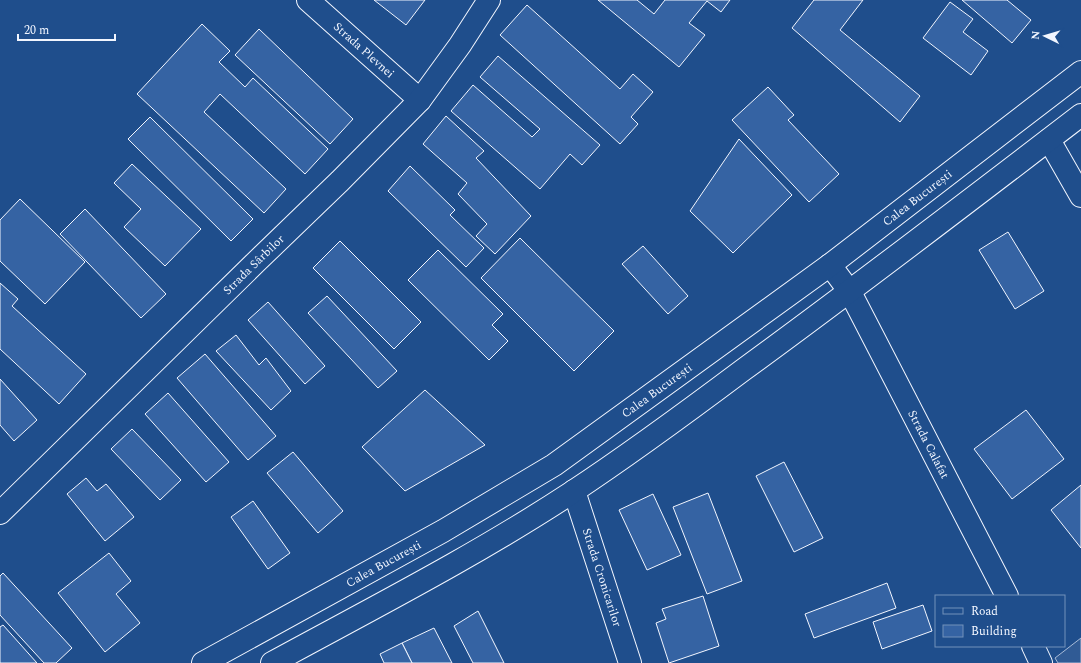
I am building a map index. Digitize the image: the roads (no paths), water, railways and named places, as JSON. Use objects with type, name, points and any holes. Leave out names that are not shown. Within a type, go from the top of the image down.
[{"type":"main road","name":"Strada Plevnei","points":[[308,0],[420,100]]},
{"type":"main road","name":"Strada Sârbilor","points":[[0,513],[340,181],[420,100],[460,45],[489,0]]},
{"type":"main road","name":"Calea București","points":[[203,663],[443,531],[554,465],[830,265],[1081,72]]},
{"type":"main road","points":[[272,663],[464,559],[528,521],[574,491],[668,425],[850,292],[1081,115]]},
{"type":"main road","points":[[1049,140],[1081,196]]},
{"type":"main road","name":"Strada Calafat","points":[[830,265],[850,292],[1006,595]]},
{"type":"main road","name":"Strada Cronicarilor","points":[[554,465],[574,491],[630,663]]},
{"type":"main road","points":[[1033,647],[1041,663]]}]
